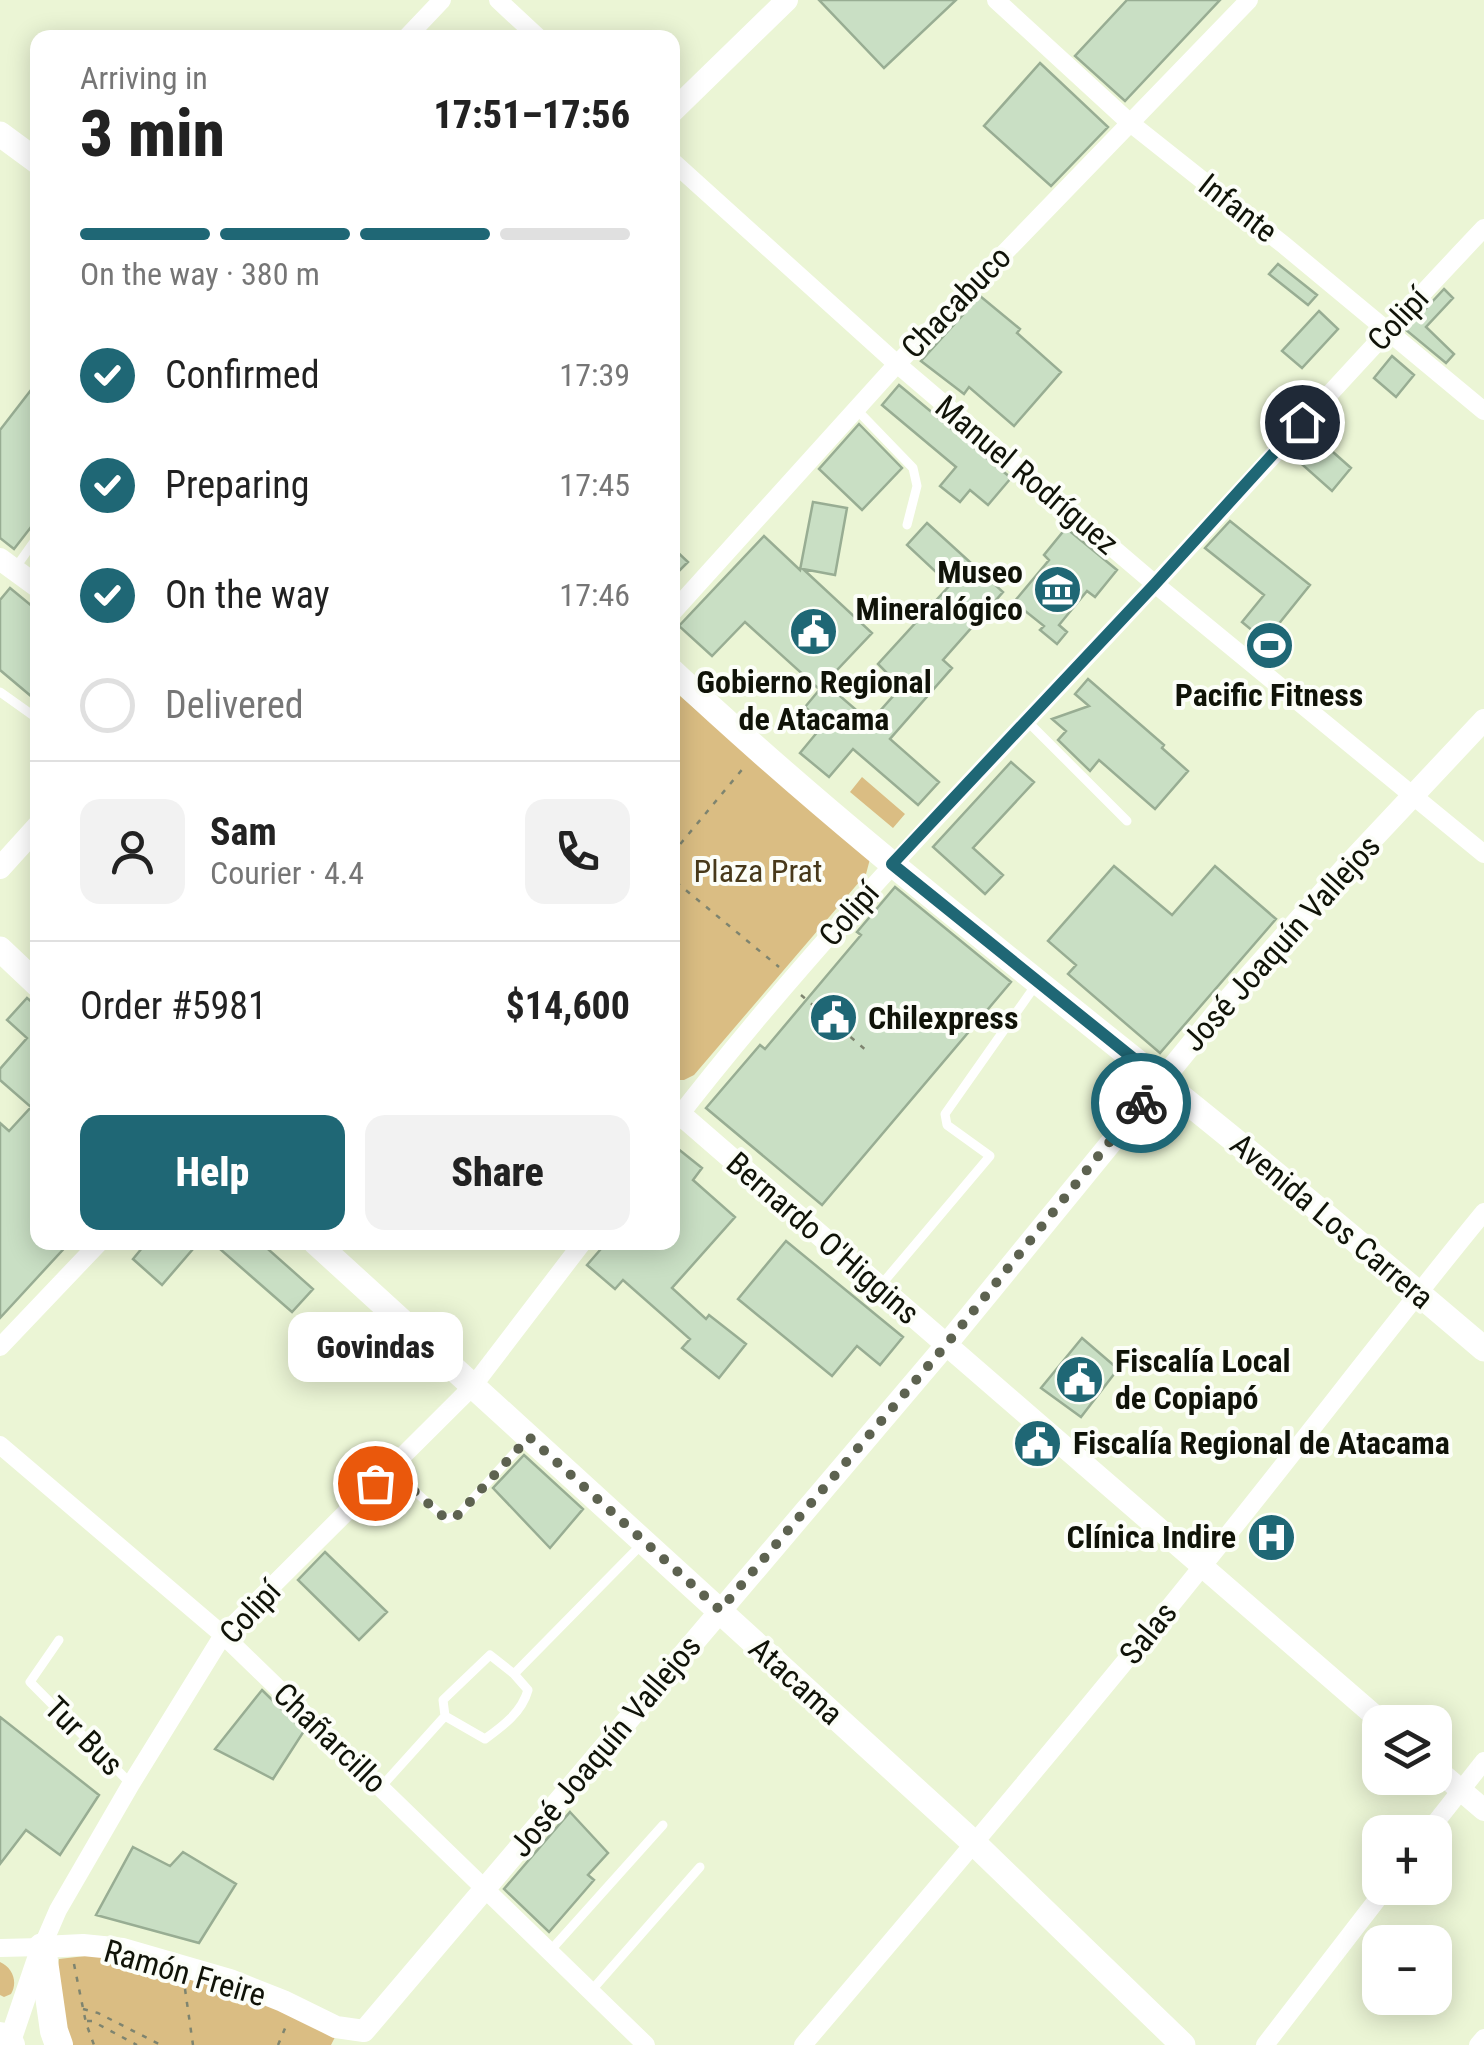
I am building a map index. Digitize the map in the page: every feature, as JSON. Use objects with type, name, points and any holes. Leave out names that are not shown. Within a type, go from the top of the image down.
[{"type":"highway","points":[[42,1947],[59,2045]]},
{"type":"highway","points":[[0,2036],[10,2045]]},
{"type":"main road","points":[[680,104],[787,0]]},
{"type":"main road","points":[[0,134],[30,156]]},
{"type":"main road","points":[[7,564],[30,581]]},
{"type":"main road","name":"Avenida Los Carrera","points":[[680,679],[757,751],[892,864],[1484,1349]]},
{"type":"main road","name":"José Joaquín Vallejos","points":[[358,2038],[946,1345],[1160,1080],[1282,938],[1484,720]]},
{"type":"main road","points":[[0,868],[30,835]]},
{"type":"main road","points":[[0,949],[30,977]]},
{"type":"main road","name":"Bernardo O'Higgins","points":[[680,1119],[1362,1705]]},
{"type":"main road","name":"Atacama","points":[[324,1250],[975,1844],[1182,2045]]},
{"type":"main road","points":[[1452,1782],[1484,1810]]},
{"type":"main road","name":"Ramón Freire","points":[[42,1947],[83,1944],[123,1948],[230,1980],[358,2038]]},
{"type":"main road","name":"Colipí","points":[[10,2045],[42,1947]]},
{"type":"street","points":[[414,30],[442,0]]},
{"type":"street","points":[[498,0],[530,30]]},
{"type":"street","name":"Infante","points":[[996,0],[1129,122],[1484,411]]},
{"type":"street","name":"Chacabuco","points":[[680,604],[897,364],[1248,0]]},
{"type":"street","name":"Manuel Rodríguez","points":[[680,167],[897,364],[1155,584],[1484,854]]},
{"type":"street","name":"Colipí","points":[[680,1109],[892,864],[1484,228]]},
{"type":"street","name":"Salas","points":[[803,2045],[975,1844],[1202,1567],[1484,1212]]},
{"type":"street","points":[[0,1347],[92,1250]]},
{"type":"street","name":"Colipí","points":[[42,1947],[58,1910],[131,1784],[223,1636],[473,1386],[577,1250]]},
{"type":"street","name":"Chañarcillo","points":[[0,1445],[223,1636],[646,2045]]},
{"type":"street","points":[[1441,1815],[1484,1761]]},
{"type":"street","points":[[1265,2045],[1373,1905]]},
{"type":"street","name":"Ramón Freire","points":[[0,1948],[42,1947]]},
{"type":"street","points":[[1478,2045],[1484,2038]]},
{"type":"lane","points":[[856,409],[913,468],[916,486],[907,525]]},
{"type":"lane","points":[[7,564],[30,543]]},
{"type":"lane","points":[[0,692],[30,713]]},
{"type":"lane","points":[[1026,720],[1128,821]]},
{"type":"lane","points":[[880,1287],[990,1156],[947,1125],[945,1114],[1038,983]]},
{"type":"lane","points":[[389,1469],[446,1519],[458,1515],[529,1437]]},
{"type":"lane","points":[[514,1674],[644,1542]]},
{"type":"lane","name":"Tur Bus","points":[[59,1640],[30,1682],[131,1784]]},
{"type":"lane","points":[[490,1656],[528,1690],[506,1724],[484,1739],[445,1716],[442,1700],[490,1656]]},
{"type":"lane","points":[[381,1787],[445,1716]]},
{"type":"lane","points":[[550,1951],[663,1824]]},
{"type":"lane","points":[[591,1991],[700,1867]]},
{"type":"path","points":[[680,844],[757,751]]},
{"type":"path","points":[[680,889],[791,981],[867,1052]]},
{"type":"path","points":[[74,1963],[82,2009],[94,2045]]},
{"type":"path","points":[[185,1987],[193,2045]]},
{"type":"path","points":[[82,2009],[161,2045]]},
{"type":"path","points":[[86,2021],[138,2045]]},
{"type":"green space","name":"Plaza Prat","points":[[680,696],[870,859],[866,874],[694,1075],[680,1080]]},
{"type":"green space","points":[[862,777],[905,814],[893,828],[850,792]]},
{"type":"green space","points":[[103,1954],[168,1967],[338,2031],[331,2045],[65,2045],[55,1983],[59,1959]]},
{"type":"green space","points":[[0,1962],[14,1980],[11,1994],[4,1997],[0,1995]]},
{"type":"building","points":[[819,0],[956,0],[884,68]]},
{"type":"building","points":[[1127,0],[1220,0],[1125,101],[1075,56]]},
{"type":"building","points":[[1040,63],[1108,127],[1051,186],[984,126]]},
{"type":"building","points":[[1278,264],[1317,295],[1308,305],[1269,274]]},
{"type":"building","points":[[1444,289],[1453,298],[1426,327],[1454,354],[1446,363],[1406,330]]},
{"type":"building","points":[[980,296],[1020,329],[1017,333],[1061,372],[1014,426],[969,387],[964,394],[921,361]]},
{"type":"building","points":[[1319,311],[1338,329],[1302,368],[1282,351]]},
{"type":"building","points":[[1392,356],[1414,375],[1396,397],[1374,378]]},
{"type":"building","points":[[899,385],[1011,478],[988,505],[970,490],[960,502],[940,486],[956,467],[882,405]]},
{"type":"building","points":[[30,391],[30,528],[14,549],[0,538],[0,430]]},
{"type":"building","points":[[859,424],[902,468],[862,510],[819,469]]},
{"type":"building","points":[[1316,437],[1351,468],[1332,491],[1296,459]]},
{"type":"building","points":[[813,502],[847,508],[835,575],[803,569],[872,633],[819,689],[745,622],[712,656],[680,627],[764,536],[800,570]]},
{"type":"building","points":[[1230,521],[1310,585],[1265,641],[1242,622],[1264,595],[1205,548]]},
{"type":"building","points":[[927,523],[1003,592],[943,660],[952,668],[890,739],[939,782],[918,805],[853,749],[829,777],[800,753],[824,724],[805,707],[825,683],[870,722],[894,695],[880,683],[888,674],[878,664],[950,585],[907,545]]},
{"type":"building","points":[[1066,528],[1117,570],[1095,597],[1087,591],[1059,625],[1067,632],[1057,644],[1040,630],[1044,626],[1014,602],[1049,560],[1044,555]]},
{"type":"building","points":[[10,588],[30,604],[30,695],[0,670],[0,600]]},
{"type":"building","points":[[1088,679],[1188,771],[1155,809],[1099,760],[1090,771],[1058,740],[1066,731],[1052,719],[1089,706],[1075,694]]},
{"type":"building","points":[[1011,762],[1034,782],[973,848],[1003,875],[985,894],[933,847]]},
{"type":"building","points":[[1114,866],[1172,915],[1215,866],[1276,919],[1160,1053],[1068,974],[1076,965],[1048,941]]},
{"type":"building","points":[[895,887],[1011,982],[822,1205],[706,1108],[760,1045],[765,1049],[861,935],[857,932]]},
{"type":"building","points":[[27,998],[30,1000],[30,1106],[0,1080],[0,1069],[27,1038],[7,1020]]},
{"type":"building","points":[[30,1108],[30,1250],[63,1250],[0,1318],[0,1123],[9,1131]]},
{"type":"building","points":[[680,1150],[702,1168],[693,1180],[735,1217],[672,1288],[706,1319],[709,1315],[746,1344],[719,1378],[682,1348],[690,1339],[623,1280],[615,1289],[587,1265],[600,1250],[680,1250]]},
{"type":"building","points":[[786,1241],[903,1337],[880,1365],[857,1346],[832,1376],[738,1299]]},
{"type":"building","points":[[140,1250],[192,1250],[162,1285],[133,1259]]},
{"type":"building","points":[[221,1250],[269,1250],[313,1289],[292,1312]]},
{"type":"building","name":"Fiscalía Local de Copiapó","points":[[1082,1338],[1118,1369],[1081,1417],[1041,1388]]},
{"type":"building","points":[[524,1455],[583,1509],[550,1548],[493,1488]]},
{"type":"building","points":[[325,1552],[387,1612],[359,1640],[298,1580]]},
{"type":"building","points":[[262,1690],[304,1731],[273,1779],[215,1749]]},
{"type":"building","points":[[0,1717],[99,1795],[60,1855],[26,1830],[0,1864]]},
{"type":"building","points":[[570,1812],[608,1853],[588,1875],[594,1880],[549,1932],[504,1889]]},
{"type":"building","points":[[133,1847],[170,1866],[183,1852],[236,1884],[199,1943],[96,1915]]},
{"type":"way so far","points":[[375,1483],[389,1469],[446,1519],[458,1515],[529,1437],[720,1610],[946,1345],[1141,1103]]},
{"type":"place","name":"Museo Mineralógico","points":[[1058,590]]},
{"type":"place","name":"Gobierno Regional de Atacama","points":[[814,632]]},
{"type":"place","name":"Pacific Fitness","points":[[1269,645]]},
{"type":"place","name":"Chilexpress","points":[[833,1018]]},
{"type":"place","name":"Fiscalía Local de Copiapó","points":[[1080,1379]]},
{"type":"place","name":"Fiscalía Regional de Atacama","points":[[1038,1443]]},
{"type":"place","name":"Govindas","points":[[375,1483]]},
{"type":"place","name":"Clínica Indire","points":[[1271,1537]]},
{"type":"route","points":[[1141,1103],[1160,1080],[892,864],[1302,422]]}]
